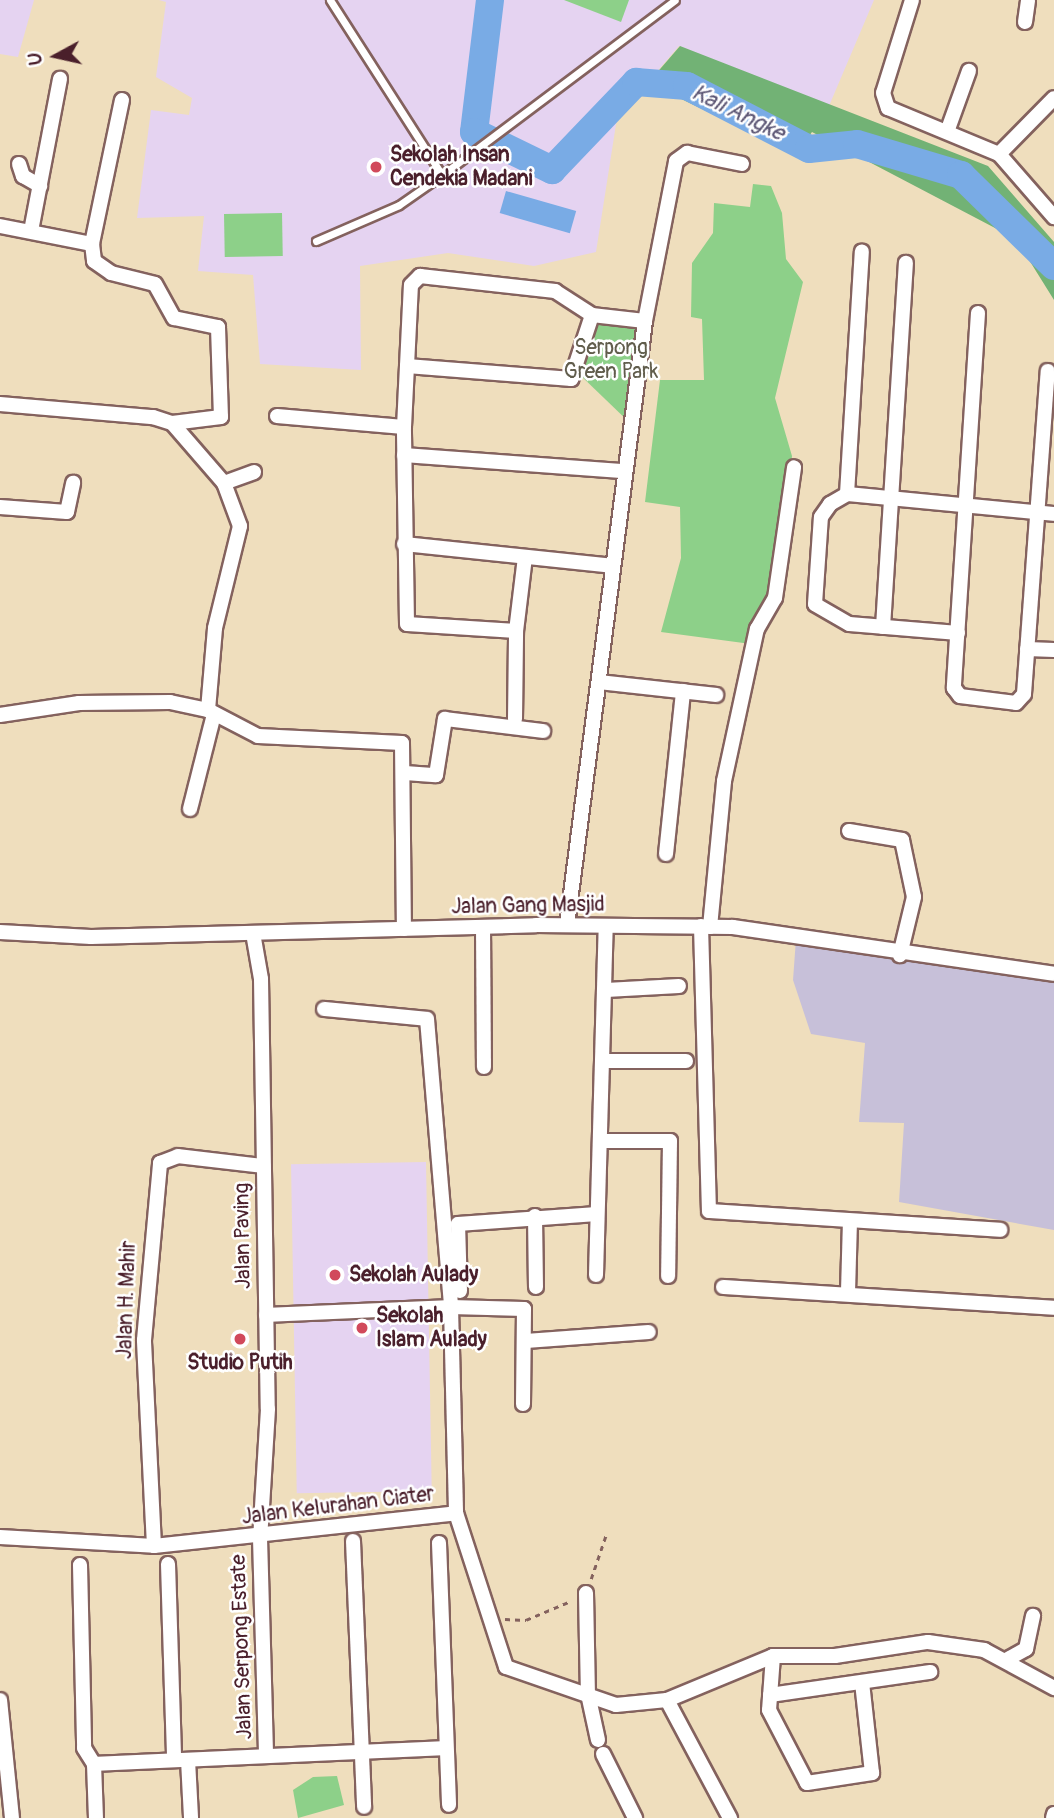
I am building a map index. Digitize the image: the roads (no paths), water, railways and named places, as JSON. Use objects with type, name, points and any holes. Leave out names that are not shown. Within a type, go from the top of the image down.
[{"type":"street","points":[[912,0],[884,100],[947,132],[999,154],[1054,218]]},
{"type":"street","points":[[1025,22],[1028,0]]},
{"type":"street","points":[[947,132],[969,71]]},
{"type":"street","points":[[31,232],[60,79]]},
{"type":"street","points":[[999,154],[1054,98]]},
{"type":"street","points":[[0,404],[172,423],[221,417],[217,323],[174,318],[160,288],[102,269],[92,244],[122,100]]},
{"type":"street","points":[[567,925],[645,321],[676,161],[687,153],[741,164]]},
{"type":"street","points":[[19,163],[23,176],[40,186]]},
{"type":"street","points":[[0,226],[92,244]]},
{"type":"street","points":[[862,251],[847,494],[821,517],[812,595],[831,617],[883,627],[958,633]]},
{"type":"street","points":[[883,627],[906,263]]},
{"type":"street","points":[[516,631],[412,629],[405,619],[404,428],[411,285],[420,276],[555,291],[592,315],[645,321]]},
{"type":"street","points":[[978,313],[954,688],[960,696],[1016,703],[1024,694],[1048,371]]},
{"type":"street","points":[[407,366],[571,379],[592,315]]},
{"type":"street","points":[[277,416],[404,428]]},
{"type":"street","points":[[172,423],[224,483],[240,526],[215,628],[211,712],[190,809]]},
{"type":"street","points":[[404,455],[624,471]]},
{"type":"street","points":[[794,467],[775,598],[757,629],[724,782],[705,927],[709,1210],[846,1216],[850,1222],[848,1292]]},
{"type":"street","points":[[224,483],[254,472]]},
{"type":"street","points":[[0,506],[68,512],[73,483]]},
{"type":"street","points":[[847,494],[1054,514]]},
{"type":"street","points":[[404,544],[612,566]]},
{"type":"street","points":[[514,719],[516,631],[525,557]]},
{"type":"street","points":[[1027,649],[1054,650]]},
{"type":"street","points":[[599,682],[716,695]]},
{"type":"street","points":[[666,854],[684,691]]},
{"type":"street","points":[[0,715],[91,703],[170,702],[211,712],[258,736],[395,740],[406,747],[404,929]]},
{"type":"street","points":[[405,773],[436,775],[445,719],[543,731]]},
{"type":"street","points":[[849,831],[902,839],[914,897],[900,956]]},
{"type":"street","name":"Jalan Gang Masjid","points":[[0,932],[253,933],[567,925],[705,927],[900,956],[1054,974]]},
{"type":"street","points":[[596,1275],[597,1214],[603,1140],[606,926]]},
{"type":"street","points":[[483,927],[484,1067]]},
{"type":"street","name":"Jalan Paving","points":[[253,933],[261,979],[266,1315],[260,1538]]},
{"type":"street","points":[[606,990],[679,986]]},
{"type":"street","points":[[324,1009],[427,1019],[451,1307],[456,1513]]},
{"type":"street","points":[[603,1061],[686,1061]]},
{"type":"street","points":[[603,1140],[670,1141],[668,1276]]},
{"type":"street","name":"Jalan H. Mahir","points":[[154,1546],[145,1328],[160,1163],[178,1156],[263,1166]]},
{"type":"street","points":[[460,1291],[458,1224],[535,1216],[597,1214]]},
{"type":"street","points":[[535,1216],[536,1287]]},
{"type":"street","points":[[850,1222],[1000,1230]]},
{"type":"street","points":[[723,1287],[848,1292],[1054,1308]]},
{"type":"street","points":[[266,1315],[521,1306],[526,1341],[523,1404]]},
{"type":"street","points":[[526,1341],[649,1332]]},
{"type":"street","name":"Jalan Kelurahan Ciater","points":[[0,1536],[154,1546],[260,1538],[456,1513],[488,1619],[506,1667],[616,1706],[667,1700],[773,1656],[835,1656],[928,1642],[963,1644],[1006,1660],[1054,1688]]},
{"type":"street","name":"Jalan Serpong Estate","points":[[260,1538],[266,1756]]},
{"type":"street","points":[[354,1541],[364,1807]]},
{"type":"street","points":[[439,1543],[449,1805]]},
{"type":"street","points":[[168,1564],[181,1760],[191,1818]]},
{"type":"street","points":[[80,1565],[84,1748],[94,1764],[96,1818]]},
{"type":"street","points":[[586,1592],[588,1694],[601,1747],[635,1818]]},
{"type":"street","points":[[1006,1660],[1026,1649],[1033,1616]]},
{"type":"street","points":[[773,1656],[770,1695],[772,1718],[802,1779],[813,1785],[872,1773],[862,1683]]},
{"type":"street","points":[[770,1695],[930,1672]]},
{"type":"street","points":[[0,1700],[8,1815]]},
{"type":"street","points":[[667,1700],[730,1818]]},
{"type":"street","name":"Jalan Serpong Estate","points":[[94,1764],[446,1748]]},
{"type":"lane","points":[[330,0],[442,175]]},
{"type":"lane","points":[[316,241],[399,205],[512,126],[675,0]]},
{"type":"water","points":[[506,191],[576,211],[570,233],[500,213]]},
{"type":"waterway","name":"Kali Angke","points":[[490,0],[474,132],[552,170],[636,82],[687,86],[809,149],[857,144],[961,175],[1054,266]]},
{"type":"place","name":"Sekolah Insan Cendekia Madani","points":[[376,167]]},
{"type":"place","name":"Sekolah Aulady","points":[[335,1275]]},
{"type":"place","name":"Sekolah Islam Aulady","points":[[362,1328]]},
{"type":"place","name":"Studio Putih","points":[[240,1339]]},
{"type":"park label","name":"Serpong Green Park","points":[[611,360]]}]
